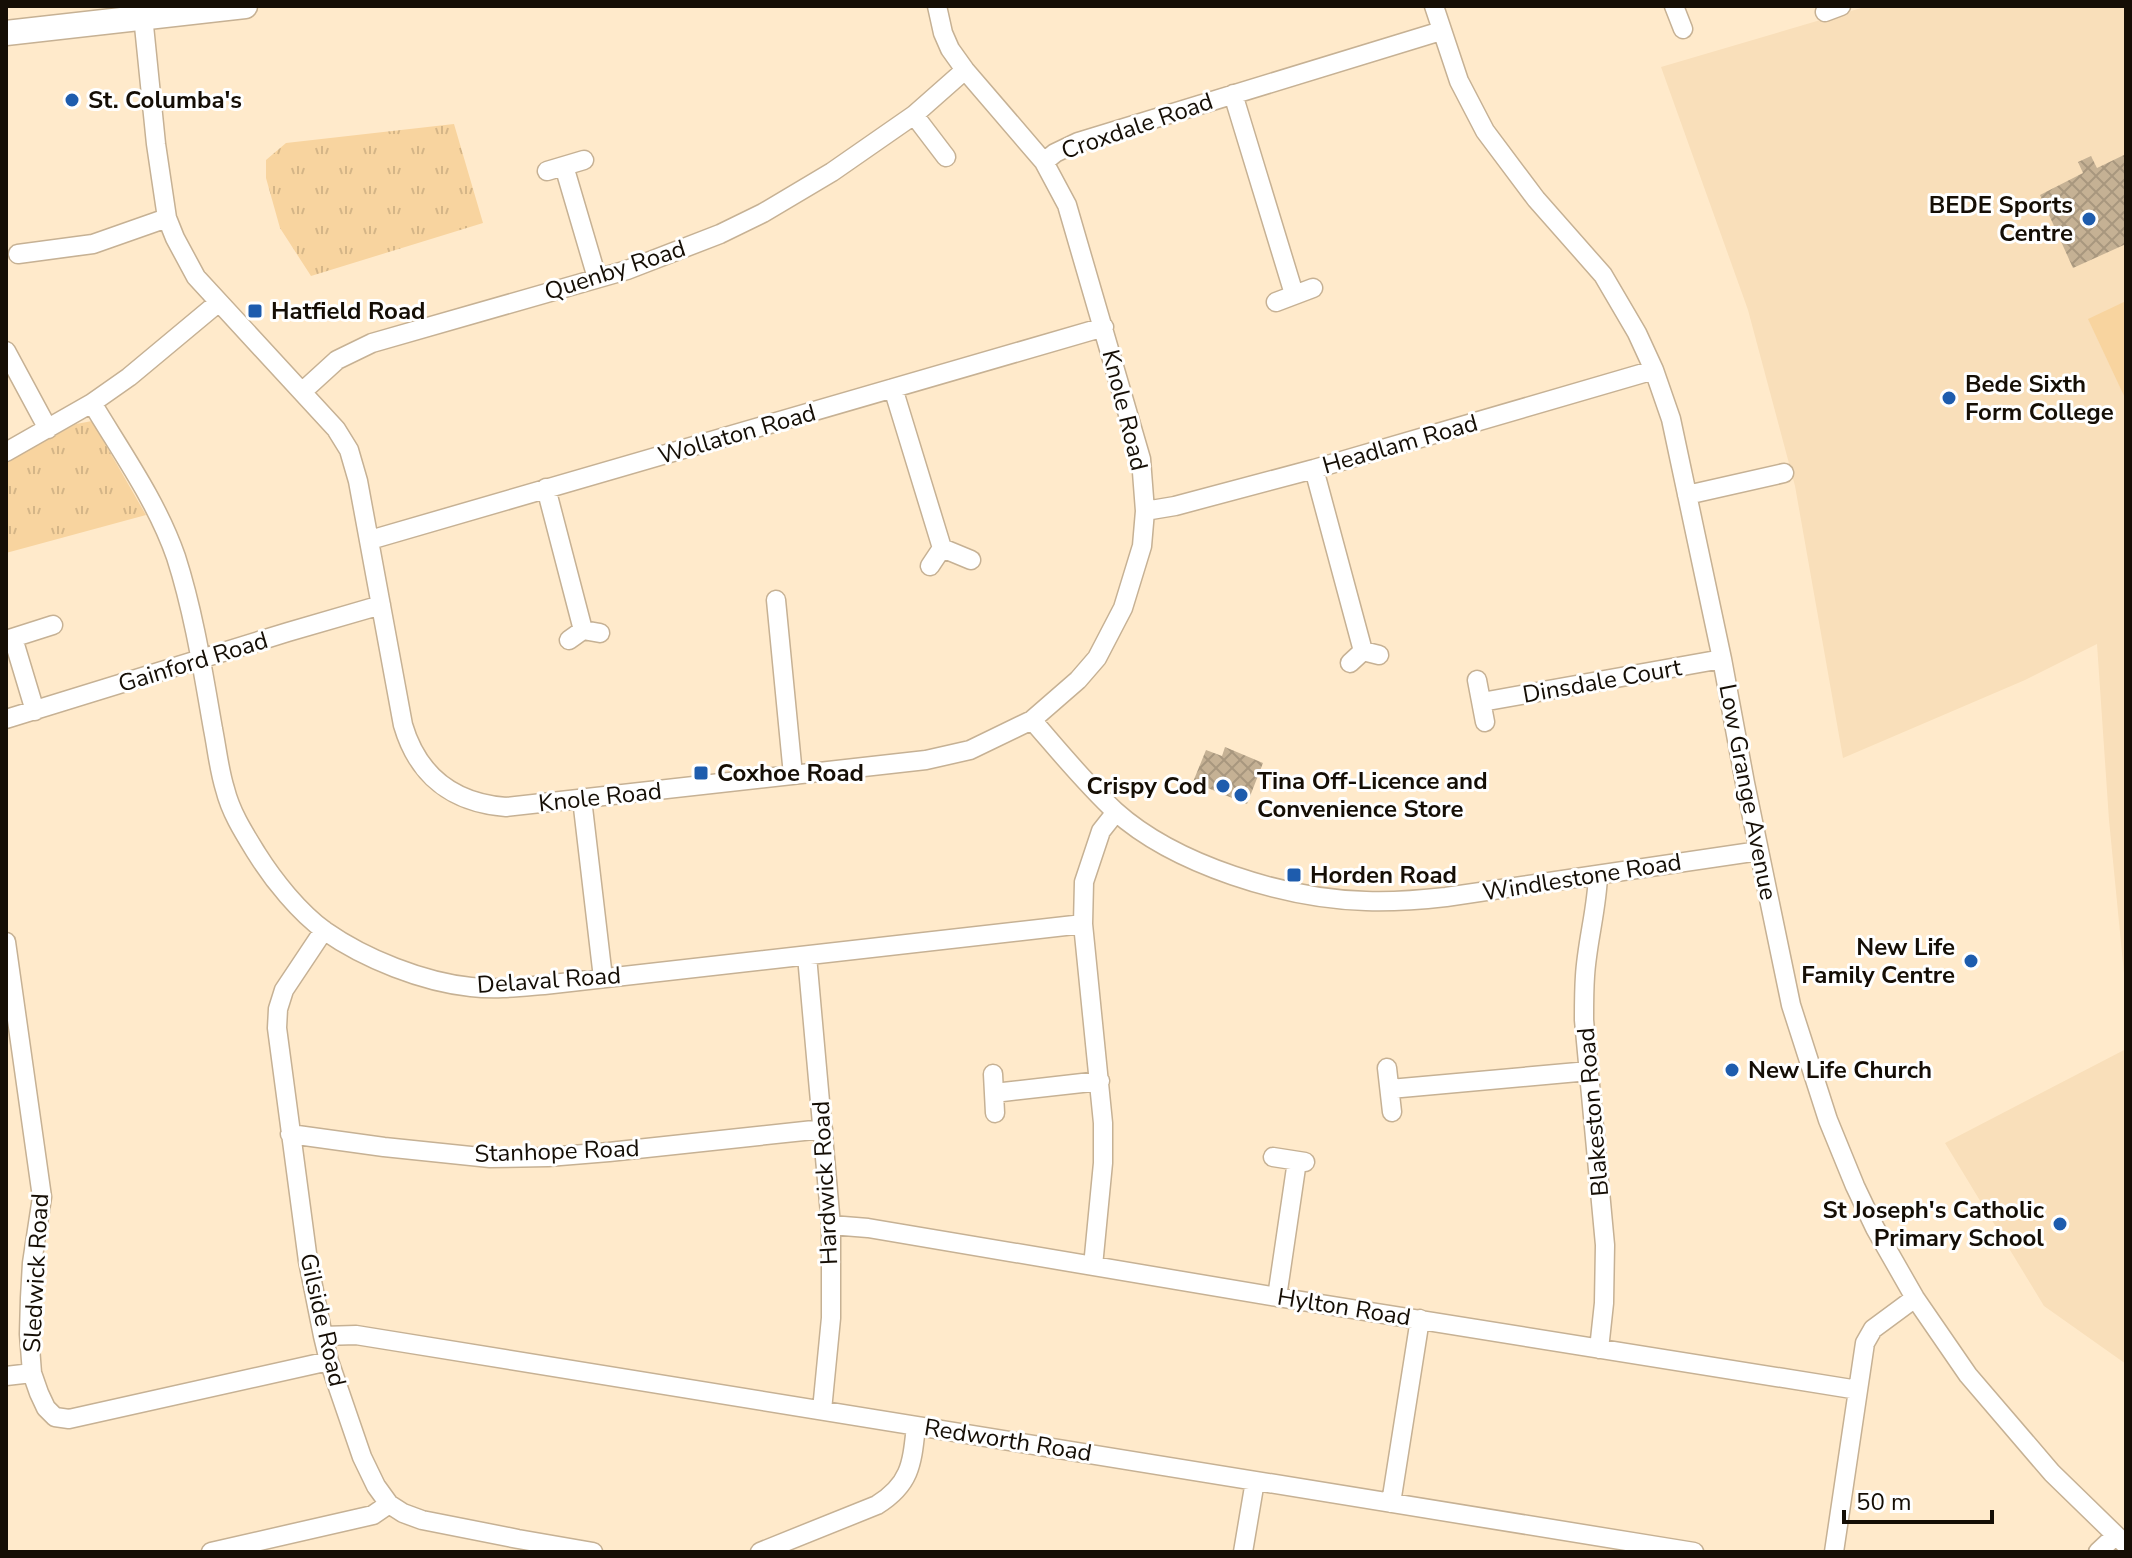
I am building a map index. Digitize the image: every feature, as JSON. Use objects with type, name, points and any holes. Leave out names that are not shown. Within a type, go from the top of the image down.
[{"type":"street","points":[[6,33],[142,12],[245,6]]},
{"type":"street","name":"Knole Road","points":[[142,12],[156,144],[167,218],[175,238],[196,277],[303,391],[336,429],[349,450],[370,540],[408,744],[420,764],[435,780],[467,800],[506,807],[926,760],[970,750],[1032,720],[1078,680],[1097,658],[1111,633],[1123,608],[1142,546],[1145,511],[1141,459],[1067,205],[1044,162],[950,49],[937,6]]},
{"type":"street","name":"Low Grange Avenue","points":[[1434,6],[1459,81],[1485,131],[1536,199],[1603,275],[1637,333],[1654,370],[1671,419],[1791,1005],[1819,1095],[1855,1186],[1915,1298],[1968,1375],[2052,1473],[2120,1540]]},
{"type":"street","points":[[1674,6],[1683,29]]},
{"type":"street","name":"Croxdale Road","points":[[1044,162],[1078,142],[1441,31]]},
{"type":"street","name":"Quenby Road","points":[[303,391],[337,360],[372,343],[597,278],[666,256],[720,234],[763,213],[832,172],[914,115],[965,70]]},
{"type":"street","points":[[1233,94],[1294,294]]},
{"type":"street","points":[[914,115],[946,157]]},
{"type":"street","points":[[584,160],[556,169],[597,278]]},
{"type":"street","points":[[18,256],[93,244],[167,218]]},
{"type":"street","points":[[1276,302],[1313,288]]},
{"type":"street","points":[[6,452],[92,403],[129,377],[219,302]]},
{"type":"street","name":"Wollaton Road","points":[[370,540],[1104,327]]},
{"type":"street","points":[[6,351],[48,429]]},
{"type":"street","name":"Headlam Road","points":[[1145,511],[1314,469],[1654,370]]},
{"type":"street","points":[[893,388],[942,548]]},
{"type":"street","name":"Delaval Road","points":[[92,403],[158,512],[175,556],[201,660],[225,789],[236,819],[288,896],[324,930],[375,959],[440,982],[501,988],[1083,924]]},
{"type":"street","points":[[1314,469],[1364,656]]},
{"type":"street","points":[[1687,495],[1784,473]]},
{"type":"street","points":[[546,488],[584,634]]},
{"type":"street","points":[[942,548],[971,560]]},
{"type":"street","points":[[930,566],[942,548]]},
{"type":"street","points":[[776,600],[793,775]]},
{"type":"street","name":"Gainford Road","points":[[6,719],[381,605]]},
{"type":"street","points":[[35,711],[10,639],[53,625]]},
{"type":"street","name":"Dinsdale Court","points":[[1482,702],[1722,659]]},
{"type":"street","points":[[1477,680],[1485,722]]},
{"type":"street","name":"Windlestone Road","points":[[1032,720],[1116,812],[1168,848],[1232,874],[1322,897],[1403,901],[1759,851]]},
{"type":"street","points":[[582,799],[603,978]]},
{"type":"street","points":[[1093,1266],[1103,1163],[1103,1123],[1083,924],[1084,882],[1101,831],[1116,812]]},
{"type":"street","name":"Blakeston Road","points":[[1598,875],[1584,985],[1584,1020],[1605,1245],[1599,1349]]},
{"type":"street","name":"Gilside Road","points":[[324,930],[284,990],[278,1009],[277,1028],[308,1261],[323,1336],[362,1457],[389,1504]]},
{"type":"street","name":"Sledwick Road","points":[[6,942],[42,1197],[32,1263],[29,1334],[32,1373],[46,1408],[55,1417],[69,1419],[329,1361]]},
{"type":"street","name":"Hardwick Road","points":[[807,956],[831,1225],[831,1318],[822,1410]]},
{"type":"street","points":[[1387,1068],[1392,1112]]},
{"type":"street","points":[[1390,1089],[1589,1071]]},
{"type":"street","points":[[995,1113],[994,1083],[1100,1081]]},
{"type":"street","name":"Stanhope Road","points":[[290,1134],[490,1158],[594,1153],[823,1129]]},
{"type":"street","points":[[1273,1157],[1301,1161],[1277,1297]]},
{"type":"street","name":"Hylton Road","points":[[831,1225],[868,1228],[1858,1390]]},
{"type":"street","points":[[1834,1552],[1865,1343],[1873,1329],[1915,1298]]},
{"type":"street","points":[[1391,1503],[1420,1319]]},
{"type":"street","name":"Redworth Road","points":[[323,1336],[356,1335],[1694,1552]]},
{"type":"street","points":[[6,1376],[32,1373]]},
{"type":"street","points":[[760,1552],[891,1497],[907,1477],[913,1459],[916,1426]]},
{"type":"street","points":[[1243,1552],[1255,1481]]},
{"type":"street","points":[[211,1552],[373,1515],[389,1504],[422,1520],[593,1552]]},
{"type":"street","points":[[2098,1552],[2120,1540]]},
{"type":"shaded area","name":"Bede Sixth Form College","points":[[1868,6],[2126,6],[2126,994],[2109,820],[2097,644],[2025,680],[1843,758],[1795,486],[1748,310],[1661,67]]},
{"type":"shaded area","name":"St Joseph's Catholic Primary School","points":[[2126,1049],[2126,1364],[2044,1306],[1945,1143]]},
{"type":"green space","points":[[454,124],[483,223],[311,276],[280,228],[266,178],[266,160],[286,143]]},
{"type":"green space","points":[[2126,301],[2126,400],[2088,319]]},
{"type":"green space","points":[[92,421],[146,515],[6,553],[6,462],[76,424]]},
{"type":"building","name":"BEDE Sports Centre","points":[[2126,154],[2126,244],[2073,268],[2040,195],[2083,173],[2078,162],[2091,156],[2097,168]]},
{"type":"building","points":[[1225,747],[1263,763],[1247,804],[1193,782],[1206,750],[1222,756]]},
{"type":"place","name":"St. Columba's","points":[[72,100]]},
{"type":"place","name":"BEDE Sports Centre","points":[[2089,219]]},
{"type":"place","name":"Hatfield Road","points":[[255,311]]},
{"type":"place","name":"Bede Sixth Form College","points":[[1949,398]]},
{"type":"place","name":"Coxhoe Road","points":[[701,773]]},
{"type":"place","name":"Crispy Cod","points":[[1223,786]]},
{"type":"place","name":"Tina Off-Licence and Convenience Store","points":[[1241,795]]},
{"type":"place","name":"Horden Road","points":[[1294,875]]},
{"type":"place","name":"New Life Family Centre","points":[[1971,961]]},
{"type":"place","name":"New Life Church","points":[[1732,1070]]},
{"type":"place","name":"St Joseph's Catholic Primary School","points":[[2060,1224]]}]
